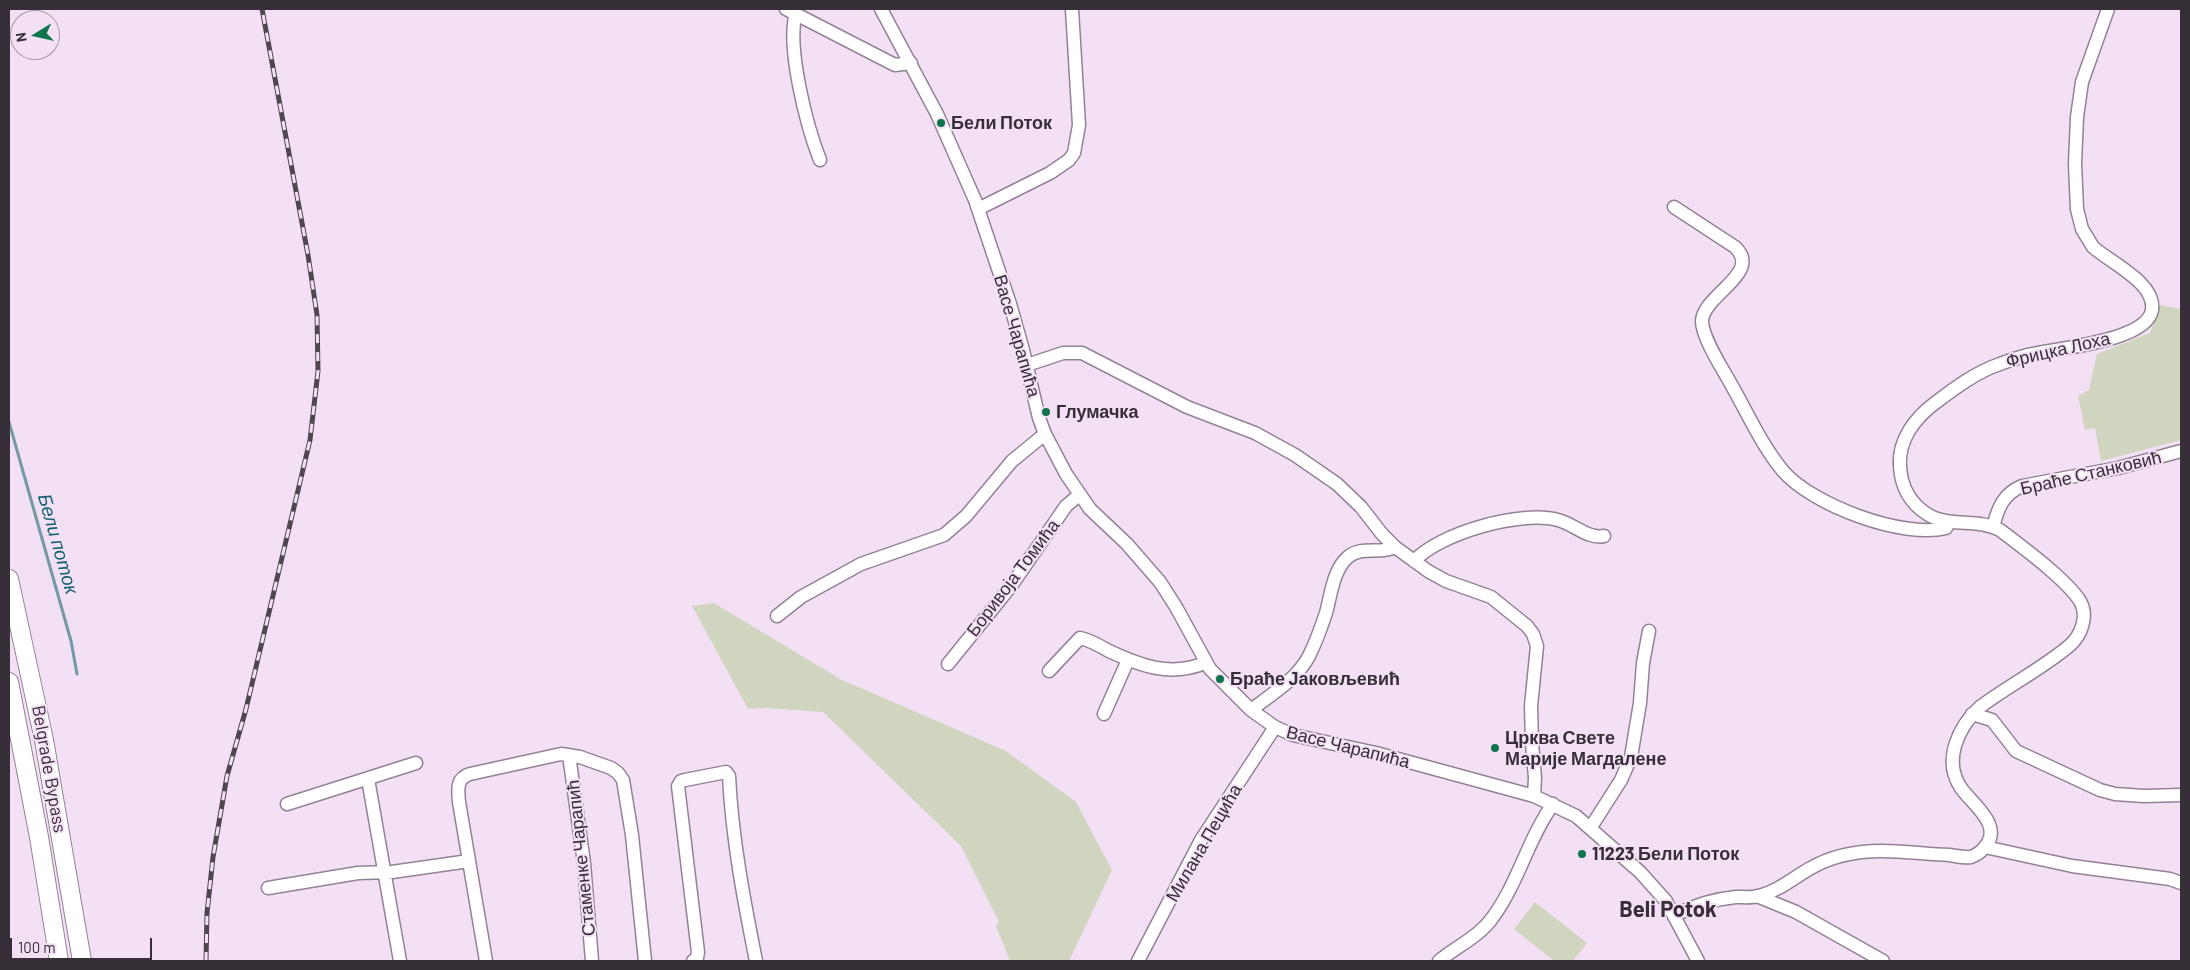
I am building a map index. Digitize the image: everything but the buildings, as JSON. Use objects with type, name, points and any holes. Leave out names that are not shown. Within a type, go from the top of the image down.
[{"type":"highway","name":"Belgrade Bypass","points":[[9,579],[44,740],[82,961]]},
{"type":"highway","name":"Belgrade Bypass","points":[[9,682],[59,961]]},
{"type":"street","name":"Васе Чарапића","points":[[881,9],[911,62],[954,151],[978,209],[1027,365],[1040,418],[1046,434],[1079,495],[1090,509],[1127,544],[1160,582],[1176,607],[1205,663],[1251,710],[1275,728],[1302,738],[1390,756],[1534,796],[1576,816],[1644,876],[1666,901],[1698,961]]},
{"type":"street","points":[[978,209],[1050,173],[1069,160],[1074,153],[1079,125],[1072,9]]},
{"type":"street","name":"Фрицка Лоха","points":[[1985,847],[1990,835],[1986,818],[1961,788],[1953,765],[1955,746],[1959,736],[1972,714],[1989,700],[2070,646],[2079,632],[2085,617],[2080,601],[2066,585],[2011,539],[1993,527],[1949,522],[1927,514],[1916,505],[1907,492],[1901,478],[1899,463],[1901,449],[1907,434],[1917,419],[1946,394],[1985,370],[2030,354],[2125,334],[2142,326],[2152,313],[2153,304],[2148,289],[2092,247],[2087,241],[2078,219],[2075,164],[2080,93],[2108,9]]},
{"type":"street","points":[[791,11],[895,65],[911,62]]},
{"type":"street","points":[[791,11],[793,49],[810,130],[820,160]]},
{"type":"street","points":[[1674,207],[1735,247],[1743,256],[1744,260],[1741,269],[1707,310],[1702,320],[1703,327],[1715,356],[1768,450],[1783,471],[1792,481],[1839,509],[1872,521],[1923,531],[1946,528],[1949,522]]},
{"type":"street","points":[[1027,365],[1063,353],[1082,353],[1187,407],[1270,440],[1337,484],[1361,507],[1382,534],[1395,547],[1414,561],[1446,581],[1491,596],[1515,615],[1534,634],[1537,654],[1531,722],[1535,778],[1534,796]]},
{"type":"street","points":[[777,616],[801,597],[861,564],[944,535],[966,516],[1012,461],[1046,434]]},
{"type":"street","name":"Браће Станковић","points":[[1993,527],[1999,506],[2010,492],[2022,486],[2118,468],[2181,451]]},
{"type":"street","name":"Боривоја Томића","points":[[948,664],[1010,586],[1066,506],[1079,495]]},
{"type":"street","points":[[1414,561],[1464,532],[1514,520],[1539,518],[1558,520],[1589,535],[1604,536]]},
{"type":"street","points":[[1251,710],[1292,678],[1305,663],[1321,630],[1334,583],[1343,562],[1359,551],[1388,550],[1395,547]]},
{"type":"street","points":[[1591,828],[1621,780],[1631,756],[1649,630]]},
{"type":"street","points":[[1049,671],[1080,638],[1128,660],[1156,670],[1187,668],[1205,663]]},
{"type":"street","points":[[1104,714],[1128,660]]},
{"type":"street","points":[[1972,714],[1992,720],[2016,751],[2100,790],[2115,794],[2180,799]]},
{"type":"street","name":"Милана Пецића","points":[[1138,961],[1202,840],[1275,728]]},
{"type":"street","points":[[486,961],[459,802],[458,787],[460,780],[465,775],[500,766],[554,755],[569,755],[611,768],[618,773],[625,788],[644,961]]},
{"type":"street","name":"Стаменке Чарапић","points":[[569,755],[584,863],[592,961]]},
{"type":"street","points":[[288,804],[416,763]]},
{"type":"street","points":[[692,961],[697,958],[698,952],[679,783],[685,780],[723,773],[728,773],[729,776],[747,918],[756,961]]},
{"type":"street","points":[[368,779],[400,961]]},
{"type":"street","points":[[1439,961],[1483,928],[1494,917],[1506,896],[1538,827],[1553,804]]},
{"type":"street","points":[[1675,915],[1690,907],[1709,901],[1757,896],[1781,887],[1809,869],[1854,852],[1885,851],[1971,857],[1985,847],[2072,866],[2170,879],[2181,883]]},
{"type":"street","points":[[268,888],[358,873],[384,872],[469,861]]},
{"type":"street","points":[[1781,887],[1787,900],[1796,912]]},
{"type":"street","points":[[1757,896],[1796,912],[1883,961]]},
{"type":"green space","points":[[2160,305],[2181,309],[2181,440],[2101,461],[2095,428],[2085,430],[2078,396],[2089,390],[2097,354],[2150,333]]},
{"type":"green space","points":[[714,603],[840,679],[1006,751],[1076,802],[1112,870],[1069,961],[1010,961],[996,926],[999,922],[961,846],[823,712],[767,708],[748,709],[692,606]]},
{"type":"green space","points":[[1535,902],[1587,943],[1573,961],[1554,961],[1514,929]]},
{"type":"waterway","name":"Бели поток","points":[[9,422],[71,641],[77,674]]},
{"type":"railway","points":[[206,961],[207,913],[213,857],[227,776],[246,709],[310,440],[318,371],[317,315],[308,255],[262,9]]},
{"type":"place","name":"Бели Поток","points":[[941,123]]},
{"type":"place","name":"Глумачка","points":[[1046,412]]},
{"type":"place","name":"Браће Јаковљевић","points":[[1220,679]]},
{"type":"place","name":"Црква Свете Марије Магдалене","points":[[1495,748]]},
{"type":"place","name":"11223 Бели Поток","points":[[1582,854]]},
{"type":"district","name":"Beli Potok","points":[[1668,910]]}]
